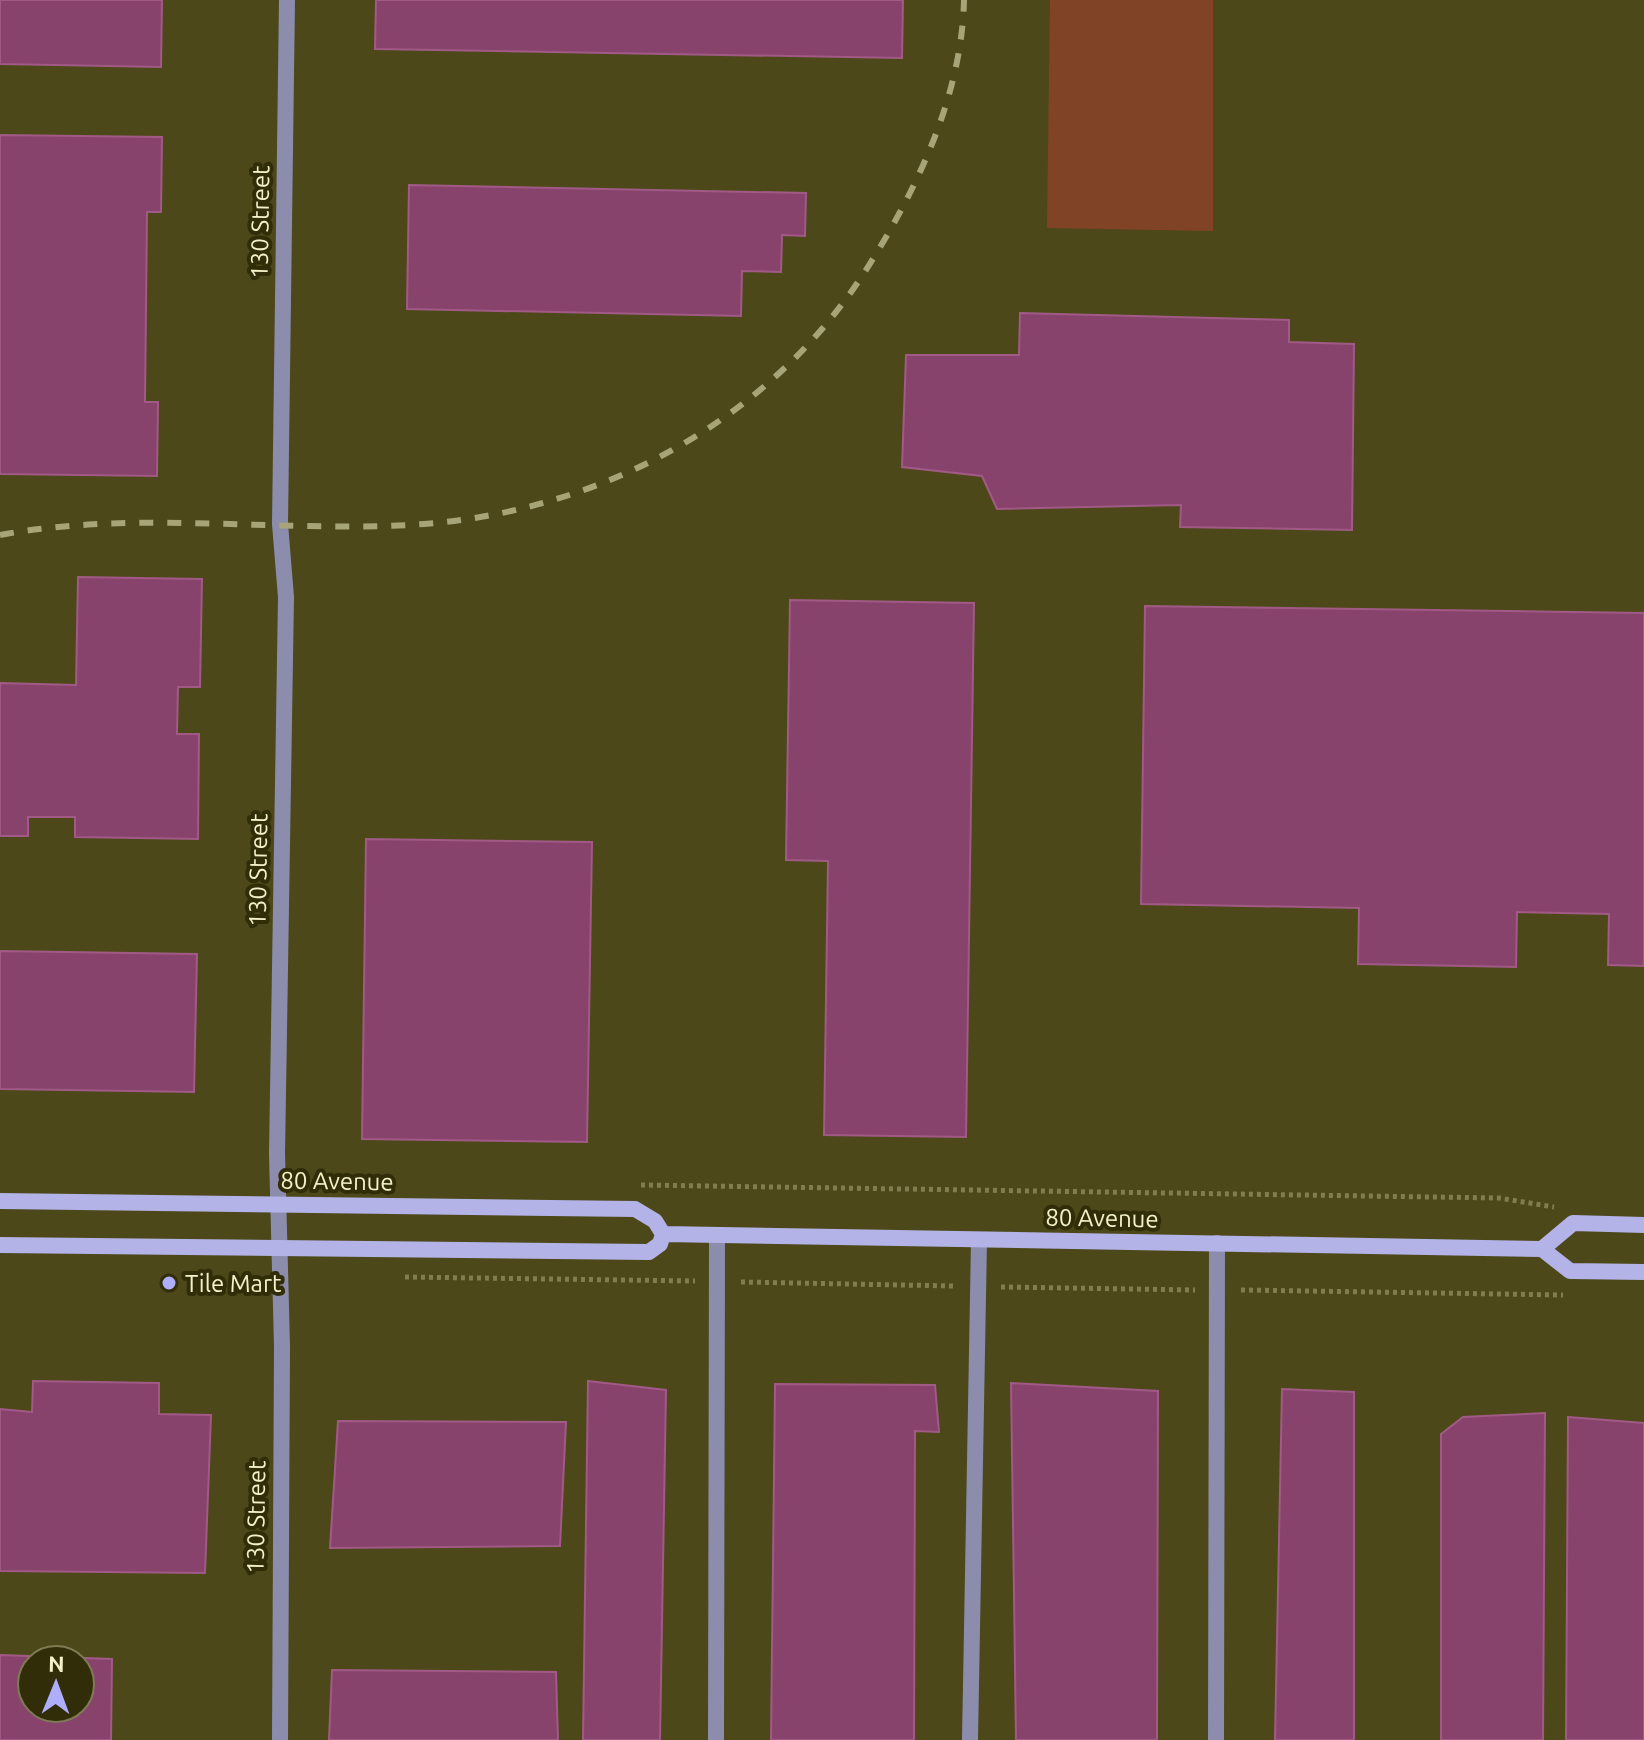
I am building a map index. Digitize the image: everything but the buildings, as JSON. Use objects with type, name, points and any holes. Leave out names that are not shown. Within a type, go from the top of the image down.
[{"type":"main road","name":"80 Avenue","points":[[0,1201],[635,1209],[655,1221],[663,1234],[1542,1249]]},
{"type":"main road","points":[[1644,1225],[1573,1223],[1542,1249],[1570,1271],[1644,1272]]},
{"type":"main road","points":[[0,1245],[649,1252],[660,1244],[663,1234]]},
{"type":"street","name":"130 Street","points":[[280,1740],[282,1346],[277,1205],[286,597],[280,524],[287,0]]},
{"type":"street","points":[[716,1740],[717,1235]]},
{"type":"street","points":[[970,1740],[979,1240]]},
{"type":"street","points":[[1216,1740],[1217,1243]]},
{"type":"path","points":[[625,1185],[1499,1198],[1555,1207],[1573,1223]]},
{"type":"path","points":[[390,1277],[1573,1295]]},
{"type":"shaded area","points":[[1050,0],[1213,0],[1213,231],[1047,228]]},
{"type":"railway","points":[[0,535],[53,527],[105,524],[424,524],[491,515],[556,499],[619,476],[679,446],[735,410],[786,367],[832,317],[871,262],[906,202],[935,137],[955,69],[964,0]]},
{"type":"place","name":"Tile Mart","points":[[169,1283]]}]
